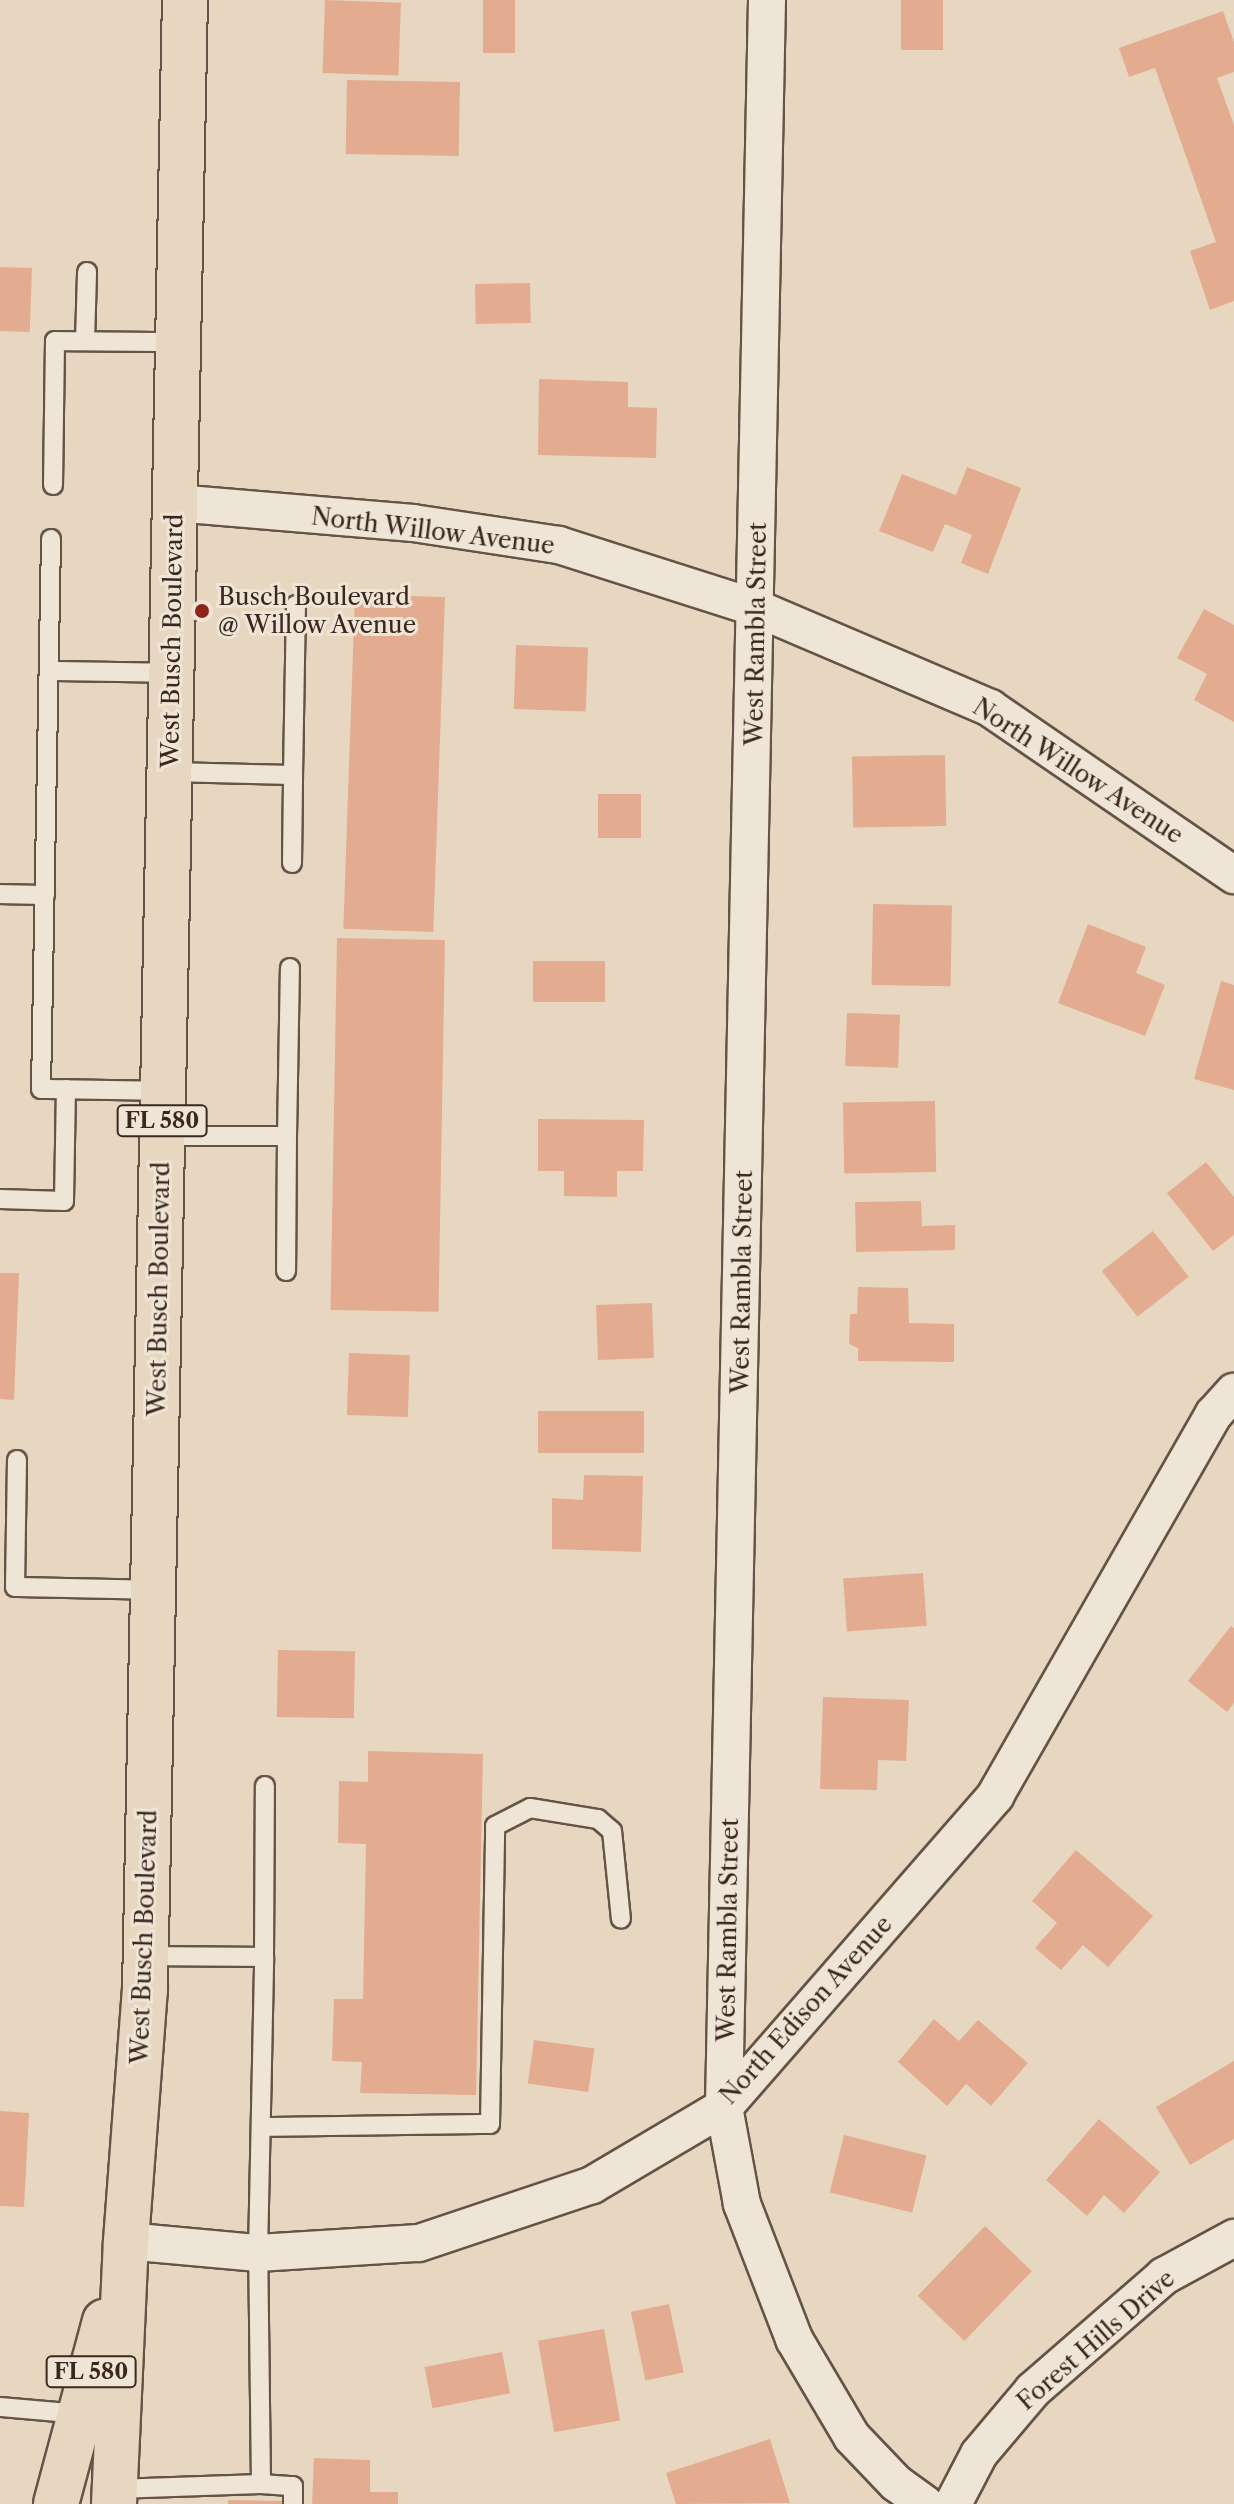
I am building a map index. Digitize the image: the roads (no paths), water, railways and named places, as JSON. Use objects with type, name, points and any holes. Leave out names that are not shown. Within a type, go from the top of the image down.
[{"type":"main road","name":"West Busch Boulevard","points":[[114,2496],[126,2241],[146,1956],[185,0]]},
{"type":"main road","name":"West Busch Boulevard","points":[[56,2504],[126,2241]]},
{"type":"street","name":"West Rambla Street","points":[[767,0],[724,2107],[742,2204],[794,2339],[852,2437],[896,2483],[925,2504]]},
{"type":"street","name":"North Willow Avenue","points":[[175,503],[413,523],[559,545],[756,608],[990,708],[1234,875]]},
{"type":"street","name":"North Edison Avenue","points":[[126,2241],[258,2253],[419,2243],[592,2185],[724,2107],[995,1796],[1214,1414],[1234,1392]]},
{"type":"street","name":"Forest Hills Drive","points":[[953,2504],[979,2454],[1033,2390],[1164,2276],[1234,2238]]},
{"type":"lane","points":[[85,341],[87,272]]},
{"type":"lane","points":[[53,485],[55,341],[178,342]]},
{"type":"lane","points":[[51,539],[41,1089],[163,1091]]},
{"type":"lane","points":[[292,863],[296,605]]},
{"type":"lane","points":[[49,671],[172,673]]},
{"type":"lane","points":[[169,772],[293,775]]},
{"type":"lane","points":[[0,894],[45,895]]},
{"type":"lane","points":[[286,1271],[290,968]]},
{"type":"lane","points":[[0,1199],[64,1201],[66,1089]]},
{"type":"lane","points":[[162,1136],[287,1136]]},
{"type":"lane","points":[[17,1460],[15,1587],[153,1590]]},
{"type":"lane","points":[[261,2484],[258,2253],[263,2127],[265,1786]]},
{"type":"lane","points":[[263,2127],[490,2124],[495,1826],[530,1808],[598,1819],[612,1831],[621,1919]]},
{"type":"lane","points":[[146,1956],[264,1957]]},
{"type":"lane","points":[[0,2407],[80,2414]]},
{"type":"lane","points":[[114,2496],[209,2495],[261,2484],[293,2486],[293,2504]]},
{"type":"place","name":"Busch Boulevard @ Willow Avenue","points":[[202,611]]}]
